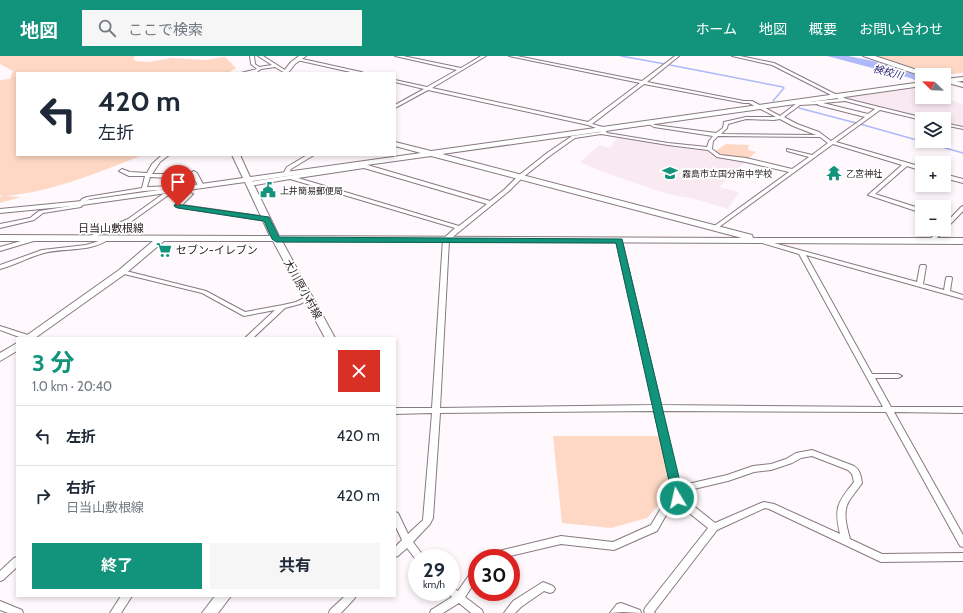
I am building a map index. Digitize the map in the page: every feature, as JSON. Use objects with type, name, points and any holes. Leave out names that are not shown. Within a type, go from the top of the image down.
[{"type":"highway","points":[[867,56],[915,71]]},
{"type":"highway","points":[[951,82],[963,85]]},
{"type":"main road","points":[[285,72],[301,57]]},
{"type":"main road","points":[[951,80],[963,79]]},
{"type":"main road","points":[[0,211],[82,203],[173,192],[201,186],[248,182],[431,153],[604,131],[915,85]]},
{"type":"main road","points":[[396,144],[761,241]]},
{"type":"main road","points":[[236,156],[276,239]]},
{"type":"main road","name":"日当山敷根線","points":[[0,238],[962,241]]},
{"type":"main road","points":[[30,337],[122,272],[161,239]]},
{"type":"main road","name":"大川原小村線","points":[[276,239],[329,337]]},
{"type":"main road","points":[[0,358],[16,347]]},
{"type":"main road","points":[[209,613],[223,597]]},
{"type":"street","points":[[252,56],[253,64],[260,68]]},
{"type":"street","points":[[260,56],[285,72]]},
{"type":"street","points":[[397,56],[461,69]]},
{"type":"street","points":[[396,106],[484,56]]},
{"type":"street","points":[[511,56],[644,83],[750,102],[795,125],[817,133],[830,142],[915,168]]},
{"type":"street","points":[[589,124],[677,56]]},
{"type":"street","points":[[734,56],[773,64],[836,97],[915,117]]},
{"type":"street","points":[[301,57],[357,72]]},
{"type":"street","points":[[250,72],[257,71],[260,68],[275,66]]},
{"type":"street","points":[[396,81],[589,124],[601,128],[604,131]]},
{"type":"street","points":[[709,149],[711,141],[725,128],[726,123],[736,122],[746,118],[764,120],[780,118],[799,104],[845,100]]},
{"type":"street","points":[[816,103],[868,116]]},
{"type":"street","points":[[715,228],[830,142],[878,109]]},
{"type":"street","points":[[650,123],[654,126],[717,135],[820,136]]},
{"type":"street","points":[[951,125],[963,128]]},
{"type":"street","points":[[396,551],[427,522],[428,518],[446,239],[492,203],[520,177],[549,154],[574,137],[604,131],[668,144],[709,149],[719,156],[746,160],[792,171]]},
{"type":"street","points":[[789,150],[812,156]]},
{"type":"street","points":[[144,189],[149,174],[160,159],[164,156]]},
{"type":"street","points":[[288,176],[289,168],[309,156]]},
{"type":"street","points":[[905,165],[871,195],[915,209]]},
{"type":"street","points":[[288,176],[364,166],[492,203]]},
{"type":"street","points":[[122,171],[129,174],[169,176],[195,174],[201,186]]},
{"type":"street","points":[[288,176],[460,228]]},
{"type":"street","points":[[951,178],[963,181]]},
{"type":"street","points":[[0,226],[32,219],[41,212],[79,206],[84,200],[94,197],[144,189],[175,187],[173,192]]},
{"type":"street","points":[[90,238],[130,220],[165,194],[173,192],[190,194],[178,206],[266,219]]},
{"type":"street","points":[[951,220],[963,208]]},
{"type":"street","points":[[932,240],[936,236]]},
{"type":"street","points":[[0,266],[36,253],[54,249],[84,247],[103,243],[107,238]]},
{"type":"street","points":[[0,249],[35,239]]},
{"type":"street","points":[[619,240],[677,498],[714,527]]},
{"type":"street","points":[[761,241],[802,254],[963,297]]},
{"type":"street","points":[[802,254],[963,543]]},
{"type":"street","points":[[920,285],[923,266]]},
{"type":"street","points":[[122,272],[204,292],[243,314],[283,307],[298,303],[308,298]]},
{"type":"street","points":[[947,292],[949,278]]},
{"type":"street","points":[[250,337],[283,307]]},
{"type":"street","points":[[0,328],[26,337]]},
{"type":"street","points":[[870,376],[898,376]]},
{"type":"street","points":[[396,411],[657,408],[963,410]]},
{"type":"street","points":[[520,550],[562,540],[614,546],[654,528],[676,490],[721,479],[754,468],[771,466],[789,461],[799,455],[812,452],[851,468],[855,471],[857,476],[858,483],[842,502],[840,508],[846,542]]},
{"type":"street","points":[[650,613],[649,611],[714,527],[764,505],[770,506],[881,558],[963,557]]},
{"type":"street","points":[[396,517],[407,541],[413,549]]},
{"type":"street","points":[[0,577],[16,562]]},
{"type":"street","points":[[460,596],[468,584]]},
{"type":"street","points":[[509,613],[517,604],[543,586],[550,589]]},
{"type":"street","points":[[115,613],[126,597]]},
{"type":"street","points":[[334,613],[350,597]]},
{"type":"street","points":[[460,599],[478,613]]},
{"type":"street","points":[[435,613],[454,601]]},
{"type":"street","points":[[0,605],[18,613]]},
{"type":"street","points":[[615,613],[621,606],[636,613]]},
{"type":"shaded area","points":[[0,56],[136,56],[133,58],[136,61],[149,62],[172,58],[205,60],[225,57],[236,68],[230,72],[16,72],[16,156],[140,156],[58,186],[23,194],[5,196],[21,197],[0,203],[0,197],[4,196],[0,196],[0,80],[10,79],[13,71],[0,64]]},
{"type":"shaded area","points":[[867,56],[963,56],[963,73],[951,74],[951,68],[915,69]]},
{"type":"shaded area","points":[[908,88],[915,90],[915,104],[951,104],[951,100],[963,104],[963,127],[951,124],[951,112],[915,112],[915,116],[841,98]]},
{"type":"shaded area","name":"霧島市立国分南中学校","points":[[618,137],[708,150],[720,158],[746,161],[719,187],[739,192],[728,209],[695,199],[667,194],[600,171],[580,162],[599,145],[610,148]]},
{"type":"shaded area","points":[[726,144],[749,145],[748,150],[756,152],[748,159],[720,155],[714,152]]},
{"type":"shaded area","points":[[553,436],[660,436],[673,489],[647,518],[611,528],[562,523]]},
{"type":"water","name":"検校川","points":[[827,56],[848,56],[873,61],[915,75],[915,80]]},
{"type":"waterway","points":[[621,56],[665,64]]},
{"type":"waterway","points":[[670,65],[783,87],[784,88],[773,101]]},
{"type":"waterway","points":[[799,108],[856,123]]},
{"type":"waterway","points":[[860,124],[963,153]]},
{"type":"waterway","points":[[24,219],[31,218],[36,213]]},
{"type":"place","name":"霧島市立国分南中学校","points":[[670,173]]},
{"type":"place","name":"乙宮神社","points":[[834,173]]},
{"type":"place","name":"上井簡易郵便局","points":[[268,190]]},
{"type":"place","name":"セブン-イレブン","points":[[164,250]]},
{"type":"route","points":[[178,206],[266,219],[276,239],[619,240],[677,498]]}]
